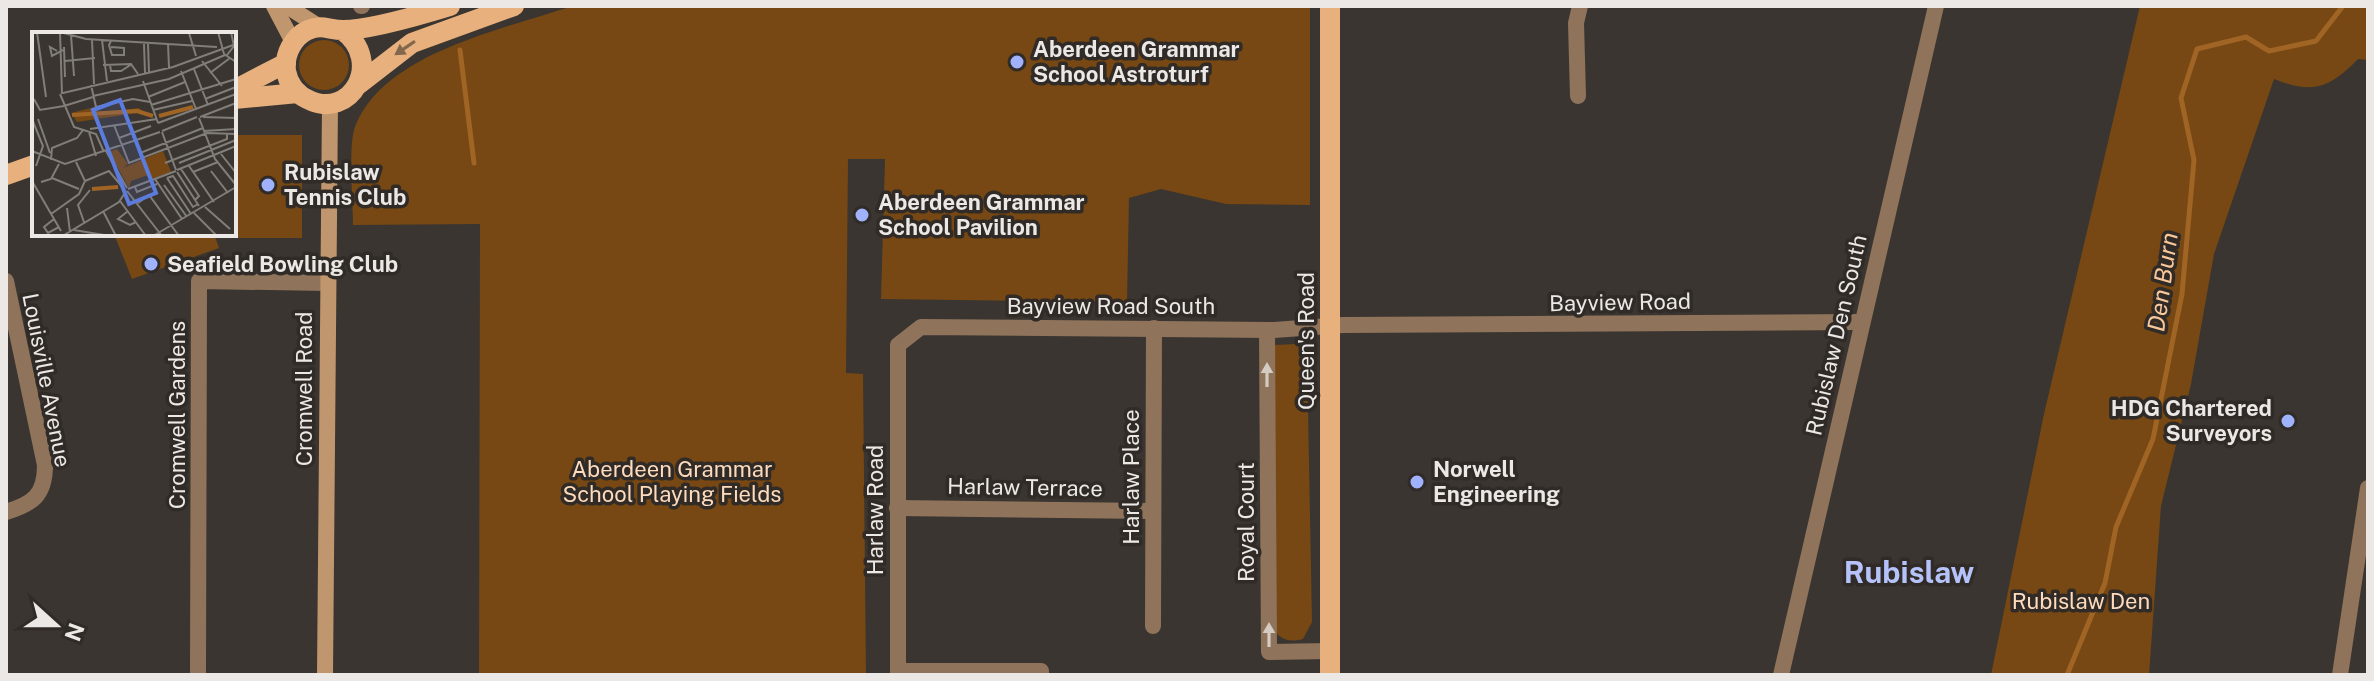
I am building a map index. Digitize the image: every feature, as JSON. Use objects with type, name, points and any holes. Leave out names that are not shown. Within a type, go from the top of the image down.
[{"type":"main road","points":[[450,6],[342,30],[318,26],[293,42],[286,63],[288,80],[298,93],[319,104],[330,103],[351,93],[412,43],[514,6]]},
{"type":"main road","name":"Queen's Road","points":[[1330,6],[1330,675]]},
{"type":"main road","points":[[342,30],[360,48],[363,60],[359,84]]},
{"type":"main road","points":[[236,89],[286,63]]},
{"type":"main road","points":[[236,99],[298,93]]},
{"type":"main road","points":[[6,175],[32,166]]},
{"type":"street","points":[[274,6],[293,42]]},
{"type":"street","points":[[287,6],[318,26]]},
{"type":"street","points":[[1578,96],[1576,23],[1580,6]]},
{"type":"street","name":"Rubislaw Den South","points":[[1781,675],[1936,6]]},
{"type":"street","name":"Cromwell Road","points":[[325,675],[326,283],[330,103]]},
{"type":"street","name":"Louisville Avenue","points":[[6,281],[45,474],[35,501],[6,512]]},
{"type":"street","name":"Cromwell Gardens","points":[[198,675],[199,281],[326,283]]},
{"type":"street","name":"Bayview Road","points":[[1330,327],[1862,322]]},
{"type":"street","name":"Bayview Road South","points":[[898,345],[921,327],[1267,330],[1330,327]]},
{"type":"street","name":"Harlaw Place","points":[[1153,626],[1154,328]]},
{"type":"street","name":"Royal Court","points":[[1267,330],[1269,652],[1330,651]]},
{"type":"street","name":"Harlaw Road","points":[[898,345],[898,673]]},
{"type":"street","points":[[2340,675],[2368,488]]},
{"type":"street","name":"Harlaw Terrace","points":[[897,508],[1152,511]]},
{"type":"street","points":[[898,673],[1041,671],[1041,675]]},
{"type":"green space","name":"Aberdeen Grammar School Playing Fields","points":[[572,6],[1310,6],[1310,205],[1226,204],[1161,189],[1129,198],[1127,302],[881,299],[885,159],[848,159],[846,373],[863,374],[866,675],[479,675],[480,224],[353,225],[353,135],[370,101],[391,80],[418,62],[481,35]]},
{"type":"green space","name":"Rubislaw Den","points":[[2140,6],[2368,6],[2368,60],[2358,59],[2338,77],[2319,86],[2299,86],[2274,79],[2214,254],[2191,384],[2161,506],[2149,675],[1991,675],[2044,414]]},
{"type":"green space","points":[[324,40],[342,47],[349,65],[342,83],[324,90],[306,83],[299,65],[306,47]]},
{"type":"green space","name":"Rubislaw Tennis Club","points":[[236,135],[302,135],[302,238],[226,238],[236,236]]},
{"type":"green space","name":"Seafield Bowling Club","points":[[115,236],[215,236],[219,248],[132,279]]},
{"type":"green space","points":[[1295,344],[1307,355],[1312,622],[1303,639],[1291,640],[1284,639],[1275,631],[1275,345]]},
{"type":"waterway","name":"Den Burn","points":[[2067,675],[2105,583],[2116,527],[2153,439],[2182,294],[2194,160],[2181,98],[2197,49],[2246,37],[2269,51],[2316,41],[2343,6]]},
{"type":"waterway","points":[[460,50],[474,163]]},
{"type":"place","name":"Aberdeen Grammar School Astroturf","points":[[1017,62]]},
{"type":"place","name":"Rubislaw Tennis Club","points":[[268,185]]},
{"type":"place","name":"Aberdeen Grammar School Pavilion","points":[[862,215]]},
{"type":"place","name":"Seafield Bowling Club","points":[[151,264]]},
{"type":"place","name":"HDG Chartered Surveyors","points":[[2288,421]]},
{"type":"place","name":"Norwell Engineering","points":[[1417,482]]},
{"type":"district","name":"Rubislaw","points":[[1909,572]]}]
